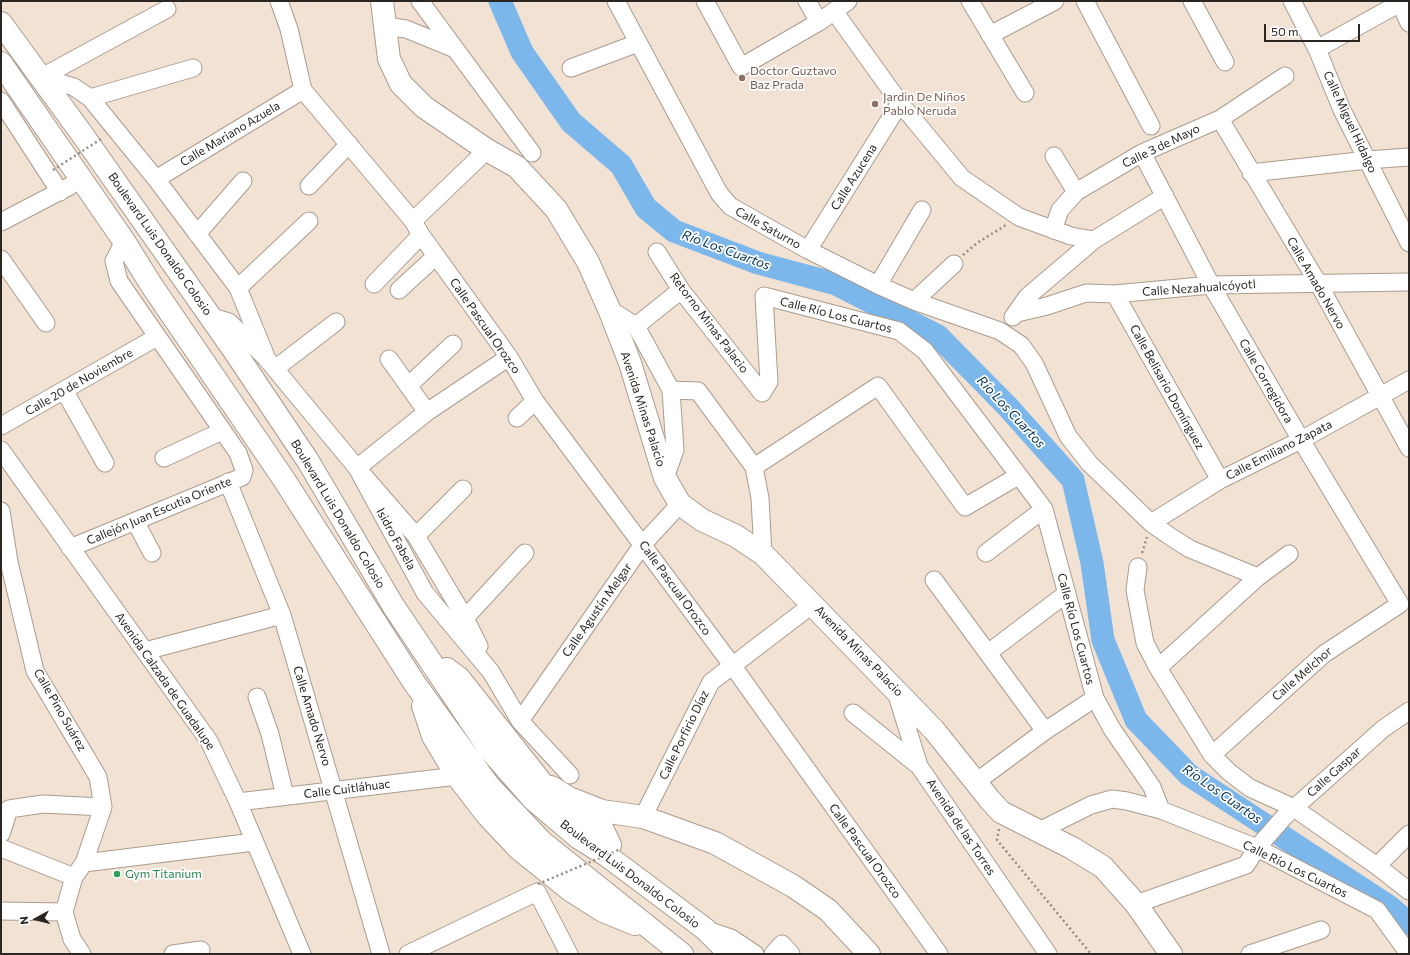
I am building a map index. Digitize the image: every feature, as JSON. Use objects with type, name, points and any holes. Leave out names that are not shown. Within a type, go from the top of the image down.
[{"type":"main road","name":"Avenida Minas Palacio","points":[[382,1],[389,59],[400,84],[424,107],[487,150],[518,167],[556,209],[588,262],[609,309],[630,363],[665,478],[680,504],[702,520],[736,536],[763,554],[934,730],[1001,812],[1072,848],[1103,867],[1136,904],[1171,954]]},
{"type":"main road","name":"Boulevard Luis Donaldo Colosio","points":[[1,23],[42,77],[177,268],[308,461],[394,607],[490,750],[533,799],[579,838],[618,854],[705,929],[730,954]]},
{"type":"main road","name":"Boulevard Luis Donaldo Colosio","points":[[1,63],[124,241],[152,286],[283,478],[415,684],[489,786],[537,836],[682,954]]},
{"type":"main road","points":[[152,286],[163,291],[213,366],[220,367],[226,362],[226,355],[178,280],[177,268]]},
{"type":"main road","points":[[283,478],[281,466],[245,412],[244,405],[254,398],[260,399],[300,458],[308,461]]},
{"type":"main road","points":[[433,665],[446,669],[459,678],[545,787],[618,854]]},
{"type":"main road","points":[[415,684],[433,736],[457,776],[487,815],[519,849],[570,890],[602,912],[652,930]]},
{"type":"main road","points":[[540,779],[569,798],[602,811],[643,817],[715,843],[792,886],[828,910],[869,954]]},
{"type":"main road","points":[[602,811],[600,824],[618,854]]},
{"type":"street","name":"Calle Pascual Orozco","points":[[279,1],[289,29],[303,90],[417,228],[509,357],[535,401],[732,665],[939,954]]},
{"type":"street","points":[[420,1],[532,153]]},
{"type":"street","name":"Calle Saturno","points":[[616,1],[719,192],[730,206],[808,250],[878,285],[914,301],[1000,331],[1021,345],[1034,363],[1068,436],[1089,463],[1151,523],[1190,549],[1258,577]]},
{"type":"street","points":[[705,1],[741,67],[819,22],[841,6],[900,103],[962,178],[1019,217],[1071,236],[1094,240]]},
{"type":"street","points":[[808,1],[819,22]]},
{"type":"street","points":[[970,1],[1025,93]]},
{"type":"street","points":[[990,35],[1055,1]]},
{"type":"street","points":[[1085,1],[1151,126]]},
{"type":"street","points":[[1192,1],[1225,62]]},
{"type":"street","name":"Calle Miguel Hidalgo","points":[[1292,1],[1317,49],[1342,110],[1366,160],[1409,244]]},
{"type":"street","points":[[1317,49],[1399,2],[1409,23]]},
{"type":"street","points":[[42,77],[167,9]]},
{"type":"street","points":[[386,26],[406,29],[456,50]]},
{"type":"street","points":[[571,68],[638,43]]},
{"type":"street","points":[[90,98],[194,68]]},
{"type":"street","name":"Calle 3 de Mayo","points":[[1053,230],[1060,210],[1076,192],[1142,153],[1220,119],[1284,76]]},
{"type":"street","points":[[42,77],[74,87],[90,98],[156,179],[238,288],[271,363],[336,322]]},
{"type":"street","name":"Calle Mariano Azuela","points":[[156,179],[303,90]]},
{"type":"street","points":[[1,101],[60,192]]},
{"type":"street","name":"Calle Azucena","points":[[808,250],[900,103]]},
{"type":"street","name":"Calle Amado Nervo","points":[[1220,119],[1251,173],[1318,282],[1409,448]]},
{"type":"street","points":[[309,186],[348,144]]},
{"type":"street","points":[[374,284],[417,228],[487,150]]},
{"type":"street","name":"Calle Corregidora","points":[[1142,153],[1211,285],[1301,440],[1400,604]]},
{"type":"street","points":[[1054,156],[1076,192]]},
{"type":"street","points":[[1251,173],[1366,160],[1409,157]]},
{"type":"street","points":[[1,222],[82,180]]},
{"type":"street","points":[[197,234],[243,181]]},
{"type":"street","points":[[1000,331],[1017,313],[1027,296],[1094,240],[1165,196]]},
{"type":"street","points":[[878,285],[922,210]]},
{"type":"street","points":[[238,288],[309,221]]},
{"type":"street","points":[[124,241],[114,261],[119,281],[222,431],[164,458]]},
{"type":"street","name":"Retorno Minas Palacio","points":[[657,252],[681,290],[762,393],[769,382],[764,296]]},
{"type":"street","points":[[399,290],[436,256]]},
{"type":"street","points":[[1,258],[46,323]]},
{"type":"street","points":[[914,301],[954,264]]},
{"type":"street","name":"Calle Nezahualcóyotl","points":[[1017,313],[1047,306],[1086,293],[1115,294],[1211,285],[1318,282],[1409,282]]},
{"type":"street","points":[[636,326],[681,290]]},
{"type":"street","name":"Calle Belisario Domínguez","points":[[1115,294],[1220,480]]},
{"type":"street","name":"Calle Río Los Cuartos","points":[[764,296],[899,331],[925,351],[1044,509],[1095,698],[1112,729],[1152,787],[1161,810],[1261,844],[1377,910],[1409,954]]},
{"type":"street","name":"Avenida Minas Palacio","points":[[609,309],[636,326],[671,390]]},
{"type":"street","name":"Isidro Fabela","points":[[210,316],[229,322],[271,363],[357,468],[426,593],[492,672],[520,721],[570,775]]},
{"type":"street","name":"Calle 20 de Noviembre","points":[[1,426],[157,337]]},
{"type":"street","points":[[408,386],[453,344]]},
{"type":"street","points":[[492,672],[465,618],[416,536],[357,468],[427,412],[509,357]]},
{"type":"street","points":[[389,359],[427,412]]},
{"type":"street","name":"Calle Emiliano Zapata","points":[[1151,523],[1220,480],[1301,440],[1409,380]]},
{"type":"street","points":[[754,467],[878,386],[965,507],[1018,476]]},
{"type":"street","points":[[64,390],[105,463]]},
{"type":"street","points":[[665,478],[675,450],[671,390],[698,391],[754,467],[760,498],[763,554]]},
{"type":"street","points":[[517,418],[535,401]]},
{"type":"street","name":"Callejón Juan Escutia Oriente","points":[[70,548],[242,477],[244,470],[238,453],[222,431]]},
{"type":"street","name":"Avenida Calzada de Guadalupe","points":[[1,450],[209,741],[238,802],[302,954]]},
{"type":"street","name":"Calle Amado Nervo","points":[[228,482],[282,615],[381,954]]},
{"type":"street","points":[[416,536],[463,489]]},
{"type":"street","name":"Calle Agustín Melgar","points":[[520,721],[643,544],[680,504]]},
{"type":"street","points":[[986,553],[1044,509]]},
{"type":"street","name":"Calle Pino Suárez","points":[[1,511],[5,559],[35,671],[98,777],[103,807],[84,863],[74,877],[64,912]]},
{"type":"street","points":[[135,521],[152,553]]},
{"type":"street","points":[[465,618],[525,553]]},
{"type":"street","points":[[1158,668],[1258,577],[1289,554]]},
{"type":"street","points":[[1138,567],[1135,590],[1145,643],[1158,668],[1212,754],[1229,772],[1250,788],[1377,866],[1409,891]]},
{"type":"street","points":[[934,580],[1045,731]]},
{"type":"street","points":[[988,653],[1067,593]]},
{"type":"street","name":"Calle Porfirio Díaz","points":[[643,817],[711,682],[813,604]]},
{"type":"street","name":"Calle Melchor","points":[[1212,754],[1324,654],[1400,604]]},
{"type":"street","points":[[145,651],[282,615]]},
{"type":"street","name":"Avenida de las Torres","points":[[896,690],[919,766],[1048,954]]},
{"type":"street","points":[[257,697],[270,734],[285,796]]},
{"type":"street","points":[[976,782],[1045,731],[1095,698]]},
{"type":"street","name":"Calle Gaspar","points":[[1136,904],[1246,865],[1261,844],[1289,812],[1384,728],[1409,711]]},
{"type":"street","points":[[852,713],[919,766]]},
{"type":"street","name":"Calle Cuitláhuac","points":[[238,802],[457,776]]},
{"type":"street","points":[[1039,831],[1091,805],[1112,799],[1127,801],[1161,810]]},
{"type":"street","points":[[1,834],[9,809],[43,804],[103,807]]},
{"type":"street","points":[[1377,866],[1409,834]]},
{"type":"street","points":[[84,863],[254,842]]},
{"type":"street","points":[[1,848],[74,877]]},
{"type":"street","points":[[408,954],[538,888],[569,954]]},
{"type":"street","points":[[1,911],[64,912],[72,939],[82,954]]},
{"type":"street","points":[[705,929],[731,938],[755,954]]},
{"type":"street","points":[[1250,954],[1320,930]]},
{"type":"street","points":[[773,954],[782,944],[791,954]]},
{"type":"street","points":[[174,954],[201,950]]},
{"type":"path","points":[[53,170],[101,139]]},
{"type":"path","points":[[954,264],[977,243],[1019,217]]},
{"type":"path","points":[[1138,567],[1151,523]]},
{"type":"path","points":[[997,840],[1091,954]]},
{"type":"path","points":[[538,888],[618,854]]},
{"type":"waterway","name":"Río Los Cuartos","points":[[500,1],[522,52],[571,122],[621,165],[646,208],[674,231],[758,263],[836,284],[938,336],[1007,406],[1073,480],[1092,563],[1103,640],[1136,720],[1189,775],[1390,907],[1409,924]]},
{"type":"place","name":"Doctor Guztavo Baz Prada","points":[[742,78]]},
{"type":"place","name":"Jardin De Niños Pablo Neruda","points":[[875,104]]},
{"type":"place","name":"Gym Titanium","points":[[117,874]]}]
